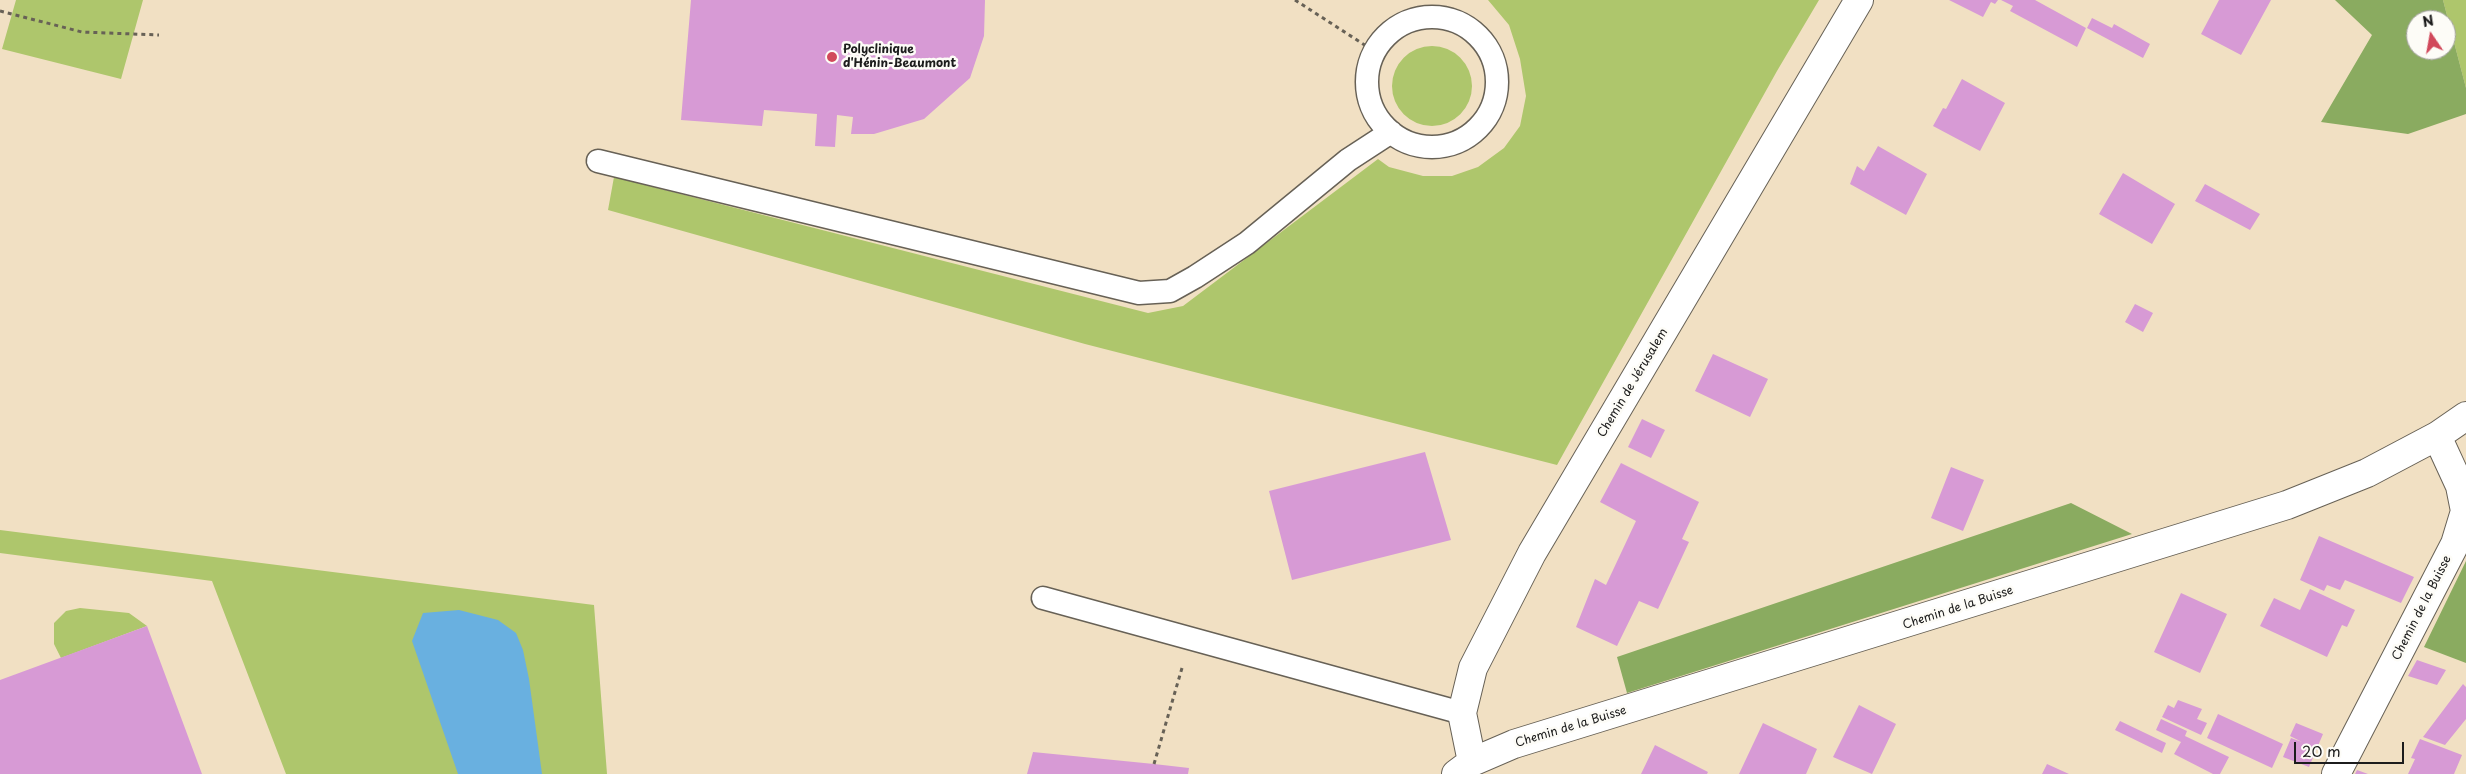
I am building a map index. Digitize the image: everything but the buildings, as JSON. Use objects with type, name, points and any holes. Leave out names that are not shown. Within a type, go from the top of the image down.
[{"type":"street","name":"Chemin de Jérusalem","points":[[1464,768],[1462,713],[1473,668],[1532,553],[1859,0]]},
{"type":"street","name":"Chemin de la Buisse","points":[[1464,768],[1514,744],[2287,505],[2366,473],[2438,436],[2466,416]]},
{"type":"street","name":"Chemin de la Buisse","points":[[2336,774],[2455,544],[2465,511],[2460,486],[2438,436]]},
{"type":"lane","points":[[1431,8],[1449,20],[1468,28],[1484,42],[1494,61],[1497,82],[1494,102],[1484,121],[1469,136],[1450,145],[1429,147],[1415,144],[1391,132],[1376,116],[1368,95],[1367,73],[1374,51],[1388,34],[1431,8]]},
{"type":"lane","points":[[598,161],[1139,293],[1170,291],[1195,277],[1247,243],[1348,160],[1391,132]]},
{"type":"lane","points":[[1043,598],[1462,713]]},
{"type":"path","points":[[1295,0],[1374,51]]},
{"type":"path","points":[[0,11],[82,32],[159,35]]},
{"type":"path","points":[[1154,764],[1182,668]]},
{"type":"green space","points":[[16,0],[143,0],[121,79],[2,49]]},
{"type":"green space","points":[[1488,0],[1819,0],[1777,71],[1557,465],[1085,344],[608,210],[614,177],[1148,313],[1183,306],[1378,159],[1389,167],[1423,176],[1452,176],[1478,167],[1504,148],[1520,126],[1526,96],[1520,59],[1509,25]]},
{"type":"green space","points":[[2335,0],[2443,0],[2446,10],[2406,10],[2406,60],[2456,60],[2456,50],[2466,88],[2466,114],[2408,134],[2321,122],[2372,35]]},
{"type":"green space","points":[[2443,0],[2466,0],[2466,88],[2456,50],[2456,10],[2446,10]]},
{"type":"green space","points":[[1432,46],[1447,49],[1460,58],[1469,71],[1472,86],[1469,101],[1460,114],[1447,123],[1432,126],[1417,123],[1404,114],[1395,101],[1392,86],[1395,71],[1404,58],[1417,49]]},
{"type":"green space","points":[[2071,503],[2132,534],[1627,693],[1617,657]]},
{"type":"green space","points":[[0,530],[594,605],[607,774],[286,774],[212,581],[0,553]]},
{"type":"green space","points":[[2466,561],[2466,663],[2424,647]]},
{"type":"green space","points":[[80,608],[129,613],[147,626],[61,658],[54,644],[54,623],[66,611]]},
{"type":"water","points":[[459,610],[498,620],[516,633],[523,650],[529,679],[542,774],[458,774],[412,641],[423,613]]},
{"type":"place","name":"Polyclinique d'Hénin-Beaumont","points":[[832,57]]}]
